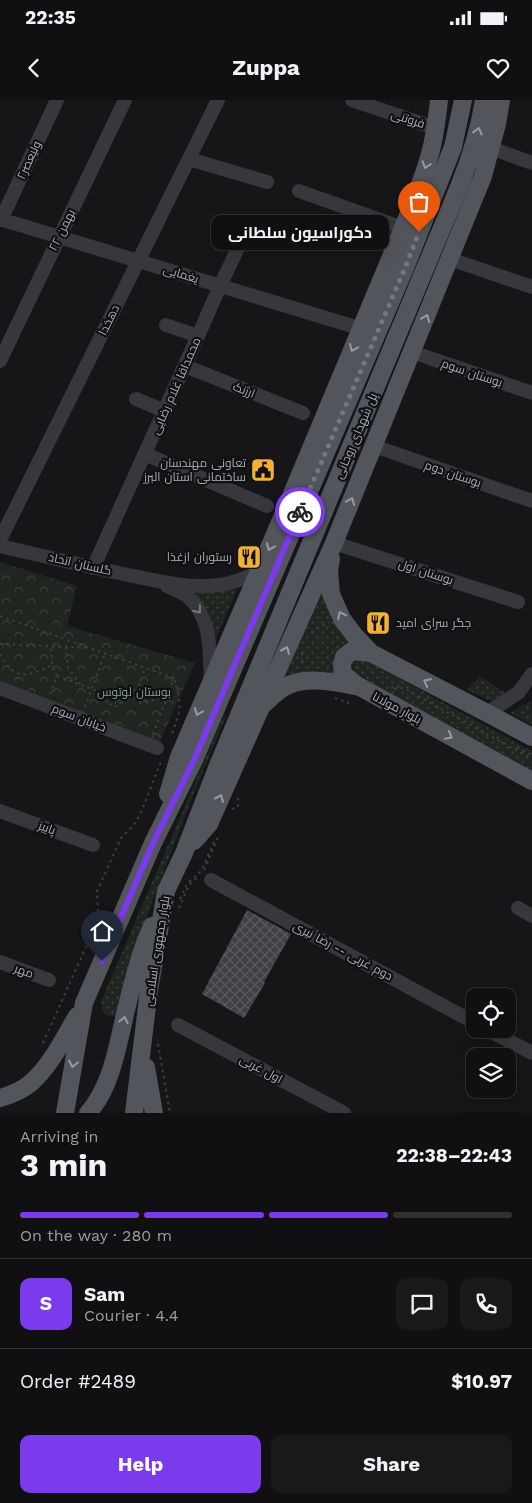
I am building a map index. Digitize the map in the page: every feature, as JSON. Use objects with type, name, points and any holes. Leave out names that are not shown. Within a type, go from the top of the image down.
[{"type":"main road","points":[[0,1098],[12,1094],[32,1082],[49,1062],[84,1002],[153,843],[179,757],[362,329],[421,183],[430,153],[439,100]]},
{"type":"main road","name":"پل شهدای روحانی","points":[[153,843],[194,760],[405,268],[453,146],[463,100]]},
{"type":"main road","name":"پل شهدای روحانی","points":[[217,768],[472,156],[484,100]]},
{"type":"main road","points":[[184,853],[208,824],[334,543],[483,176],[501,100]]},
{"type":"main road","points":[[334,543],[329,571],[331,594],[342,619],[371,653],[532,738]]},
{"type":"main road","points":[[353,694],[343,674],[344,656],[352,651],[371,653]]},
{"type":"main road","name":"بلوار مولانا","points":[[259,709],[275,693],[290,684],[328,681],[532,780]]},
{"type":"main road","name":"بلوار جمهوری اسلامی","points":[[134,1113],[152,1044],[149,990],[166,891],[184,853],[217,768]]},
{"type":"main road","points":[[88,1113],[97,1104],[108,1081],[137,968],[166,891]]},
{"type":"main road","points":[[66,1113],[67,1093],[84,1002]]},
{"type":"main road","points":[[152,1044],[154,1113]]},
{"type":"street","name":"ولیعصر۲","points":[[1,220],[57,100]]},
{"type":"street","name":"۲۲ بهمن","points":[[0,361],[125,100]]},
{"type":"street","name":"دهخدا","points":[[0,540],[218,100]]},
{"type":"street","name":"فروتنی","points":[[352,100],[435,128]]},
{"type":"street","points":[[491,148],[532,163]]},
{"type":"street","points":[[189,159],[267,182]]},
{"type":"street","points":[[299,191],[403,228]]},
{"type":"street","name":"یغمایی","points":[[1,220],[362,329]]},
{"type":"street","name":"محمداقا غلام رضایی","points":[[93,568],[247,229]]},
{"type":"street","points":[[450,259],[532,287]]},
{"type":"street","points":[[166,325],[198,336]]},
{"type":"street","name":"بوستان سوم","points":[[412,352],[532,394]]},
{"type":"street","name":"ارژنک","points":[[185,366],[302,413]]},
{"type":"street","points":[[136,399],[165,410]]},
{"type":"street","name":"بوستان دوم","points":[[374,446],[532,501]]},
{"type":"street","points":[[145,454],[267,506]]},
{"type":"street","name":"بوستان اول","points":[[334,543],[518,602]]},
{"type":"street","name":"گلستان اتحاد","points":[[0,546],[159,582]]},
{"type":"street","points":[[159,582],[190,586],[218,585],[241,581],[259,572]]},
{"type":"street","points":[[159,582],[187,597],[203,614],[208,635],[211,684]]},
{"type":"street","points":[[487,713],[518,693],[532,674]]},
{"type":"street","name":"خیابان سوم","points":[[0,688],[160,754]]},
{"type":"street","points":[[518,693],[532,699]]},
{"type":"street","name":"پاییز","points":[[0,811],[93,845]]},
{"type":"street","name":"دوم غربی -- رضا نیری","points":[[211,880],[466,1018]]},
{"type":"street","points":[[518,908],[532,916]]},
{"type":"street","name":"مهر","points":[[0,962],[49,980]]},
{"type":"street","name":"اول غربی","points":[[178,1025],[344,1113]]},
{"type":"street","points":[[503,1038],[532,1053]]},
{"type":"path","points":[[0,616],[174,678]]},
{"type":"path","points":[[310,632],[333,620]]},
{"type":"path","points":[[0,644],[91,648]]},
{"type":"path","points":[[50,696],[56,676],[52,665],[51,646]]},
{"type":"path","points":[[302,646],[302,674]]},
{"type":"path","points":[[66,647],[68,668],[82,685]]},
{"type":"path","points":[[85,709],[105,653]]},
{"type":"path","points":[[0,656],[15,672],[25,675],[36,673],[52,665]]},
{"type":"path","points":[[135,698],[145,668]]},
{"type":"path","points":[[56,676],[108,695]]},
{"type":"path","points":[[151,734],[153,734],[174,678]]},
{"type":"path","points":[[172,734],[179,717],[180,698],[174,678]]},
{"type":"path","points":[[114,688],[121,690],[122,696],[119,707],[106,703],[108,695],[114,688]]},
{"type":"path","points":[[391,690],[401,688],[406,690],[532,759]]},
{"type":"path","points":[[121,699],[135,698],[141,703],[149,702],[168,693]]},
{"type":"path","points":[[333,696],[347,700],[353,694]]},
{"type":"path","points":[[42,1047],[94,929],[98,914],[97,891],[121,838],[134,825],[142,810],[160,754]]},
{"type":"path","points":[[228,813],[230,809],[238,807],[237,795],[235,806],[229,807]]},
{"type":"path","points":[[216,837],[201,871],[187,884],[176,914],[189,885],[203,872],[221,830]]},
{"type":"path","points":[[152,1044],[168,1113]]},
{"type":"path","points":[[152,1044],[168,1113]]},
{"type":"green space","name":"بوستان لوتوس","points":[[0,562],[77,586],[67,626],[195,663],[157,748],[0,691]]},
{"type":"green space","points":[[321,580],[353,645],[335,676],[276,682]]},
{"type":"green space","points":[[238,589],[215,641],[213,641],[212,624],[209,614],[191,593],[193,591]]},
{"type":"green space","points":[[362,658],[532,751],[532,772],[368,682],[353,671],[352,662]]},
{"type":"green space","points":[[480,676],[508,695],[493,702],[467,690]]},
{"type":"green space","points":[[531,701],[532,725],[510,713]]},
{"type":"green space","points":[[224,715],[226,716],[152,902],[136,948],[120,1010],[115,1016],[105,1014],[101,1006],[102,999]]},
{"type":"building","points":[[247,910],[291,934],[244,1018],[202,994]]},
{"type":"way so far","points":[[300,512],[419,232]]},
{"type":"place","name":"دکوراسیون سلطانی","points":[[419,232]]},
{"type":"place","name":"تعاونی مهندسان ساختمانی استان البرز","points":[[263,470]]},
{"type":"place","name":"رستوران ازغذا","points":[[249,557]]},
{"type":"place","name":"جگر سرای امید","points":[[378,623]]},
{"type":"route","points":[[102,961],[153,843],[194,760],[300,512]]}]
